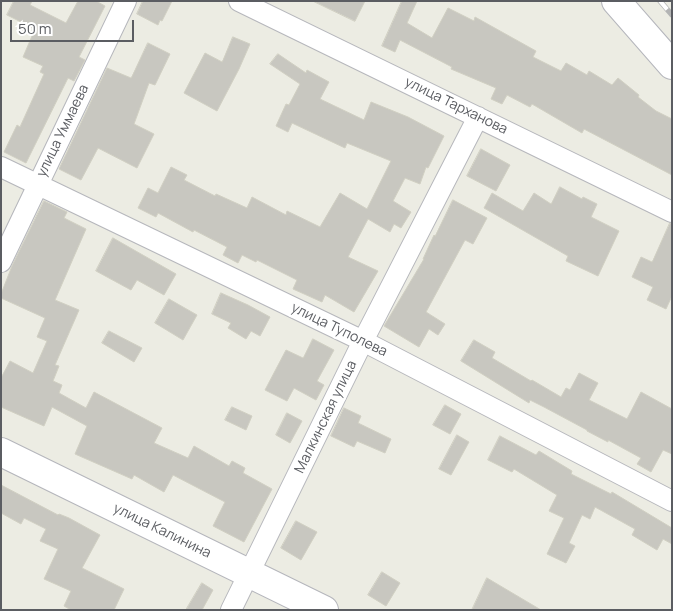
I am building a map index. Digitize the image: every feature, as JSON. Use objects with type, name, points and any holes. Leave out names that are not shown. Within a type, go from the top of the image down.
[{"type":"street","name":"улица Уммаева","points":[[1,262],[126,1]]},
{"type":"street","name":"улица Тарханова","points":[[239,1],[672,212]]},
{"type":"street","points":[[616,1],[672,65]]},
{"type":"street","name":"Малкинская улица","points":[[231,610],[363,341],[478,117]]},
{"type":"street","name":"улица Туполева","points":[[1,167],[363,341],[672,501]]},
{"type":"street","name":"улица Калинина","points":[[1,452],[324,610]]},
{"type":"building","points":[[14,1],[32,1],[30,5],[66,23],[78,1],[96,1],[105,6],[79,57],[85,60],[74,81],[68,78],[26,163],[4,152],[17,125],[20,127],[44,74],[40,72],[43,66],[23,57],[35,29],[7,15]]},
{"type":"building","points":[[143,1],[172,1],[158,25],[137,14]]},
{"type":"building","points":[[313,1],[365,1],[355,21]]},
{"type":"building","points":[[402,1],[417,1],[407,23],[432,38],[448,8],[474,21],[475,17],[536,51],[533,57],[561,71],[566,63],[587,75],[589,71],[612,85],[618,78],[656,111],[672,119],[672,175],[584,129],[582,133],[532,104],[530,107],[507,95],[502,104],[491,99],[496,88],[451,69],[452,67],[400,40],[395,52],[382,46]]},
{"type":"building","points":[[233,37],[250,44],[217,111],[184,93],[205,53],[222,62]]},
{"type":"building","points":[[148,43],[170,54],[155,85],[149,83],[134,124],[154,134],[137,168],[98,148],[81,180],[59,169],[107,68],[131,78]]},
{"type":"building","points":[[278,54],[306,73],[307,70],[329,82],[320,99],[364,120],[371,102],[408,117],[444,136],[428,168],[426,167],[420,184],[405,178],[393,201],[411,212],[401,228],[394,224],[390,232],[368,219],[348,257],[378,271],[354,312],[325,295],[322,302],[293,289],[297,280],[257,260],[256,262],[242,255],[238,263],[223,255],[227,247],[194,230],[193,232],[158,213],[156,217],[138,208],[148,188],[158,193],[171,167],[187,175],[184,180],[215,196],[216,194],[247,208],[252,197],[286,215],[287,211],[320,227],[340,193],[367,209],[391,161],[347,143],[345,148],[292,123],[288,132],[276,126],[286,104],[289,105],[300,84],[270,64]]},
{"type":"building","points":[[481,149],[510,165],[496,191],[467,176]]},
{"type":"building","points":[[560,187],[582,199],[583,197],[597,204],[591,217],[619,231],[598,276],[566,261],[568,256],[484,208],[492,193],[523,211],[534,193],[551,204]]},
{"type":"building","points":[[453,200],[487,218],[473,244],[465,240],[426,312],[445,324],[438,335],[429,329],[419,347],[384,326],[424,259],[434,235]]},
{"type":"building","points":[[44,201],[67,212],[64,218],[86,229],[55,300],[79,310],[55,365],[59,366],[53,381],[62,385],[59,393],[86,408],[94,392],[162,428],[154,443],[188,458],[194,446],[229,466],[232,461],[245,468],[243,473],[272,489],[244,542],[213,526],[225,502],[173,475],[164,492],[134,475],[132,479],[75,454],[87,426],[52,407],[44,426],[1,407],[1,378],[10,361],[33,373],[47,341],[37,337],[45,318],[1,298],[12,266]]},
{"type":"building","points":[[670,223],[672,224],[672,296],[666,309],[647,300],[653,287],[632,277],[641,257],[652,262]]},
{"type":"building","points":[[113,238],[176,274],[164,295],[137,280],[131,290],[96,271]]},
{"type":"building","points":[[221,293],[270,317],[260,336],[251,331],[246,339],[228,328],[231,323],[212,314]]},
{"type":"building","points":[[169,299],[197,315],[183,340],[155,323]]},
{"type":"building","points":[[109,331],[142,348],[134,362],[102,343]]},
{"type":"building","points":[[313,339],[334,350],[317,381],[324,385],[316,400],[294,388],[287,401],[265,390],[286,350],[303,358]]},
{"type":"building","points":[[474,340],[495,352],[492,358],[561,397],[566,388],[570,390],[579,373],[598,383],[589,400],[627,419],[641,392],[672,409],[672,454],[663,450],[651,472],[637,464],[641,458],[530,400],[529,403],[461,361]]},
{"type":"building","points":[[445,405],[461,414],[450,434],[433,425]]},
{"type":"building","points":[[232,407],[252,416],[246,430],[225,420]]},
{"type":"building","points":[[344,408],[361,416],[358,423],[391,439],[385,453],[357,441],[354,447],[331,436]]},
{"type":"building","points":[[287,413],[302,421],[290,443],[276,435]]},
{"type":"building","points":[[457,435],[469,442],[451,475],[439,469]]},
{"type":"building","points":[[500,436],[536,455],[539,451],[572,471],[571,474],[611,494],[612,492],[672,528],[672,544],[663,539],[657,550],[632,535],[635,529],[595,507],[590,519],[582,515],[569,543],[575,546],[566,563],[547,554],[564,518],[549,511],[557,495],[514,469],[512,472],[488,460]]},
{"type":"building","points":[[1,485],[100,535],[82,568],[124,589],[114,610],[71,610],[64,606],[71,591],[44,579],[58,549],[40,541],[46,529],[24,518],[21,524],[1,513]]},
{"type":"building","points":[[296,521],[317,532],[301,560],[281,548]]},
{"type":"building","points":[[382,572],[400,583],[386,606],[368,595]]},
{"type":"building","points":[[487,578],[541,610],[472,610]]},
{"type":"building","points":[[202,583],[213,590],[202,610],[186,610]]},
{"type":"railway","points":[[660,1],[672,15]]}]
